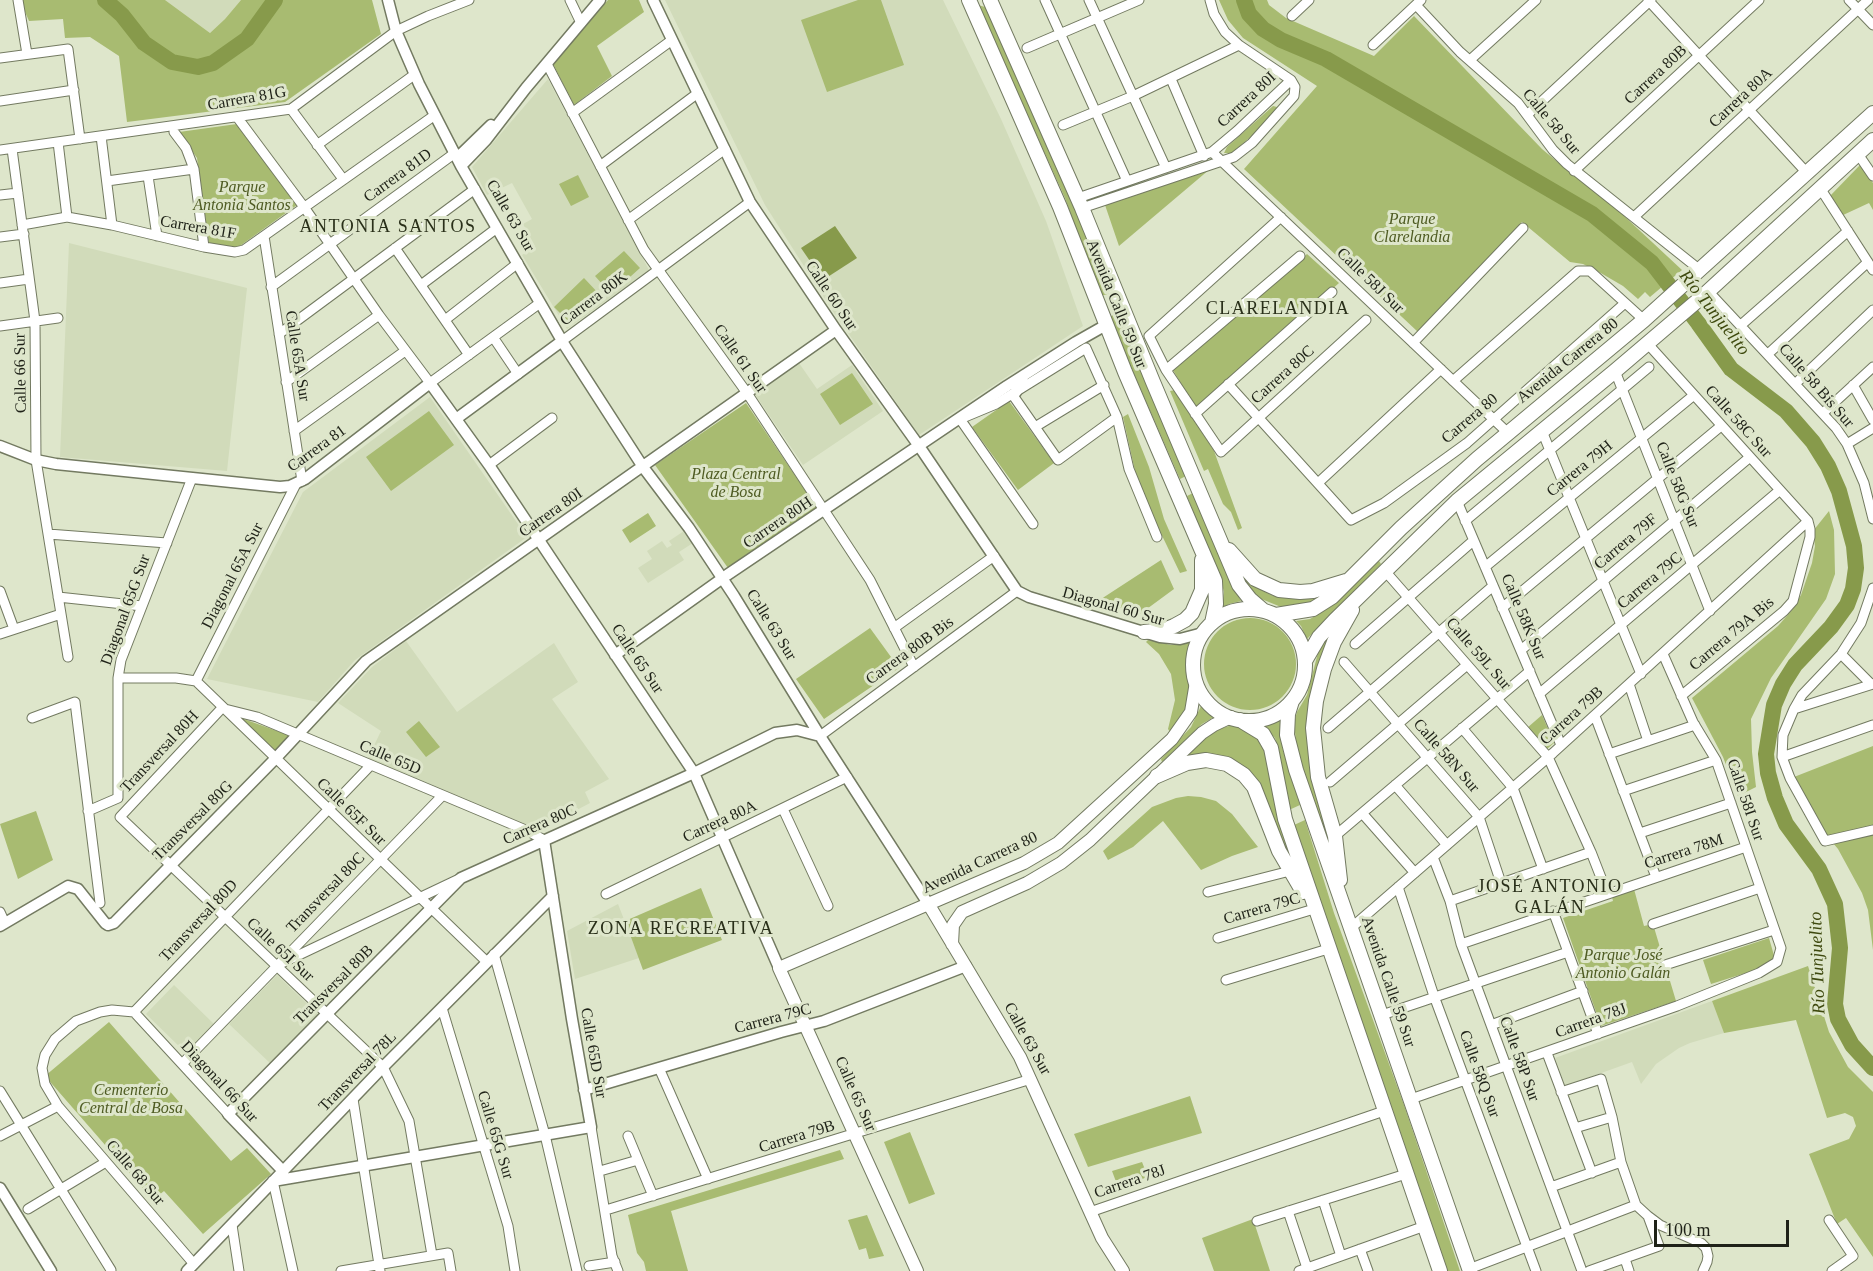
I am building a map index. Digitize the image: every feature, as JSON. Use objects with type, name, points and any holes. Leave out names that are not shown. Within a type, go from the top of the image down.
[{"type":"main road","name":"Avenida Calle 59 Sur","points":[[969,0],[1060,207],[1106,325],[1201,546],[1217,589],[1216,604],[1207,628]]},
{"type":"main road","name":"Avenida Calle 59 Sur","points":[[990,0],[1080,203],[1239,585],[1250,599],[1270,613]]},
{"type":"main road","name":"Avenida Carrera 80","points":[[1270,613],[1302,612],[1322,604],[1409,520],[1508,432],[1689,281],[1873,113]]},
{"type":"main road","points":[[1305,661],[1319,637],[1457,501],[1706,293],[1873,140]]},
{"type":"main road","points":[[1218,535],[1250,573],[1273,588],[1288,592],[1306,591],[1327,588],[1350,579]]},
{"type":"main road","points":[[1144,632],[1164,630],[1192,614],[1202,590],[1201,546]]},
{"type":"main road","points":[[1344,906],[1335,836],[1323,799],[1316,764],[1313,728],[1316,701],[1334,642],[1355,607],[1375,582]]},
{"type":"main road","points":[[952,944],[953,925],[962,912],[1027,883],[1061,863],[1090,840],[1214,724],[1235,719],[1253,720],[1269,717],[1292,701],[1303,682],[1305,661],[1301,643],[1291,627],[1270,613],[1254,609],[1236,610],[1207,628],[1193,656],[1196,682],[1211,705],[1235,719],[1263,735],[1271,748],[1285,819],[1314,909],[1440,1271]]},
{"type":"main road","name":"Avenida Carrera 80","points":[[780,968],[1030,860],[1069,835],[1180,730],[1191,712],[1196,682]]},
{"type":"main road","name":"Avenida Calle 59 Sur","points":[[1292,701],[1287,726],[1289,746],[1470,1270]]},
{"type":"main road","points":[[1157,776],[1187,763],[1206,760],[1227,764],[1237,769],[1254,787],[1276,843],[1290,871],[1314,909]]},
{"type":"main road","name":"Calle 63 Sur","points":[[929,905],[1031,1080],[1102,1238],[1123,1271]]},
{"type":"main road","name":"Calle 65 Sur","points":[[780,968],[917,1271]]},
{"type":"street","points":[[18,0],[27,54]]},
{"type":"street","name":"Calle 63 Sur","points":[[387,0],[396,31],[414,75],[458,159],[562,341],[643,467],[683,520],[722,578],[929,905]]},
{"type":"street","name":"Carrera 81G","points":[[0,150],[291,109],[396,31],[469,0]]},
{"type":"street","points":[[570,0],[581,23]]},
{"type":"street","name":"Carrera 81D","points":[[272,287],[330,244],[486,140],[507,111],[600,0]]},
{"type":"street","name":"Calle 60 Sur","points":[[653,0],[750,202],[1017,591]]},
{"type":"street","points":[[1046,0],[1127,181]]},
{"type":"street","points":[[1089,0],[1166,168]]},
{"type":"street","points":[[1210,0],[1214,14],[1225,32],[1239,45],[1291,80]]},
{"type":"street","points":[[1292,16],[1310,0]]},
{"type":"street","points":[[1470,60],[1536,0]]},
{"type":"street","points":[[1527,115],[1650,0],[1807,173]]},
{"type":"street","name":"Carrera 80B","points":[[1574,171],[1759,0]]},
{"type":"street","points":[[1850,0],[1873,25]]},
{"type":"street","name":"Carrera 80A","points":[[1634,218],[1868,0]]},
{"type":"street","points":[[1027,48],[1136,1]]},
{"type":"street","points":[[1372,45],[1418,2]]},
{"type":"street","name":"Calle 58 Sur","points":[[1418,2],[1470,60],[1498,84],[1527,115],[1553,150],[1574,171],[1700,270]]},
{"type":"street","points":[[572,113],[672,40]]},
{"type":"street","points":[[1063,125],[1171,79],[1239,45]]},
{"type":"street","points":[[0,58],[68,49],[80,139]]},
{"type":"street","name":"Calle 61 Sur","points":[[547,64],[644,250],[747,393],[870,580],[914,667]]},
{"type":"street","points":[[317,145],[414,75]]},
{"type":"street","name":"Calle 58J Sur","points":[[1171,79],[1208,154],[1222,162],[1508,432]]},
{"type":"street","name":"Carrera 80I","points":[[1291,80],[1295,87],[1294,96],[1245,149],[1234,157],[1080,203],[1127,181],[1208,154],[1238,130],[1291,80]]},
{"type":"street","points":[[0,101],[74,90]]},
{"type":"street","points":[[600,166],[698,93]]},
{"type":"street","points":[[291,109],[343,179]]},
{"type":"street","name":"Carrera 81F","points":[[0,237],[67,217],[235,252],[264,236],[435,115]]},
{"type":"street","name":"Calle 65 Sur","points":[[237,117],[489,465],[694,773],[780,968]]},
{"type":"street","points":[[174,132],[186,148],[194,169],[204,247]]},
{"type":"street","points":[[101,136],[112,225]]},
{"type":"street","points":[[58,142],[67,217]]},
{"type":"street","name":"Calle 66 Sur","points":[[12,149],[35,321],[36,460],[68,657]]},
{"type":"street","points":[[628,220],[725,149]]},
{"type":"street","points":[[1858,154],[1873,176]]},
{"type":"street","points":[[107,181],[194,169]]},
{"type":"street","points":[[148,176],[157,236]]},
{"type":"street","points":[[1768,354],[1870,266],[1820,188]]},
{"type":"street","points":[[279,334],[475,189]]},
{"type":"street","points":[[0,195],[18,193]]},
{"type":"street","name":"Carrera 80K","points":[[456,419],[750,202]]},
{"type":"street","points":[[1281,217],[1149,336],[1166,370],[1195,414],[1332,292]]},
{"type":"street","points":[[421,285],[498,228]]},
{"type":"street","points":[[1413,343],[1523,228]]},
{"type":"street","points":[[1741,325],[1848,231]]},
{"type":"street","name":"Calle 65A Sur","points":[[264,236],[294,430],[299,483]]},
{"type":"street","points":[[395,248],[469,355]]},
{"type":"street","points":[[1166,370],[1300,256]]},
{"type":"street","points":[[445,320],[518,263]]},
{"type":"street","points":[[1453,381],[1572,275],[1582,270],[1590,271],[1644,320]]},
{"type":"street","points":[[0,283],[29,279]]},
{"type":"street","name":"Calle 58 Bis Sur","points":[[1706,293],[1741,325],[1796,383],[1847,444],[1864,483],[1873,519]]},
{"type":"street","name":"Carrera 81","points":[[0,445],[36,460],[280,487],[299,483],[540,303]]},
{"type":"street","name":"Carrera 80","points":[[1318,483],[1351,520],[1384,503],[1467,443],[1626,303]]},
{"type":"street","points":[[1796,383],[1873,310]]},
{"type":"street","points":[[286,382],[379,315]]},
{"type":"street","points":[[0,326],[57,318]]},
{"type":"street","name":"Carrera 80C","points":[[1195,414],[1221,452],[1366,320]]},
{"type":"street","name":"Carrera 80H","points":[[615,655],[722,578],[960,418],[1024,375],[1106,325]]},
{"type":"street","name":"Carrera 80I","points":[[297,735],[356,670],[375,653],[538,541],[836,330]]},
{"type":"street","points":[[494,337],[518,374]]},
{"type":"street","name":"Calle 58C Sur","points":[[1647,344],[1808,521]]},
{"type":"street","name":"Carrera 80H","points":[[960,418],[996,404],[1086,348],[1104,385]]},
{"type":"street","points":[[294,430],[405,351]]},
{"type":"street","points":[[1465,521],[1649,367]]},
{"type":"street","points":[[1823,413],[1873,367]]},
{"type":"street","points":[[1228,384],[1318,483],[1441,369]]},
{"type":"street","name":"Calle 58G Sur","points":[[1615,371],[1710,611]]},
{"type":"street","points":[[1024,375],[1014,393],[1058,460],[1117,417]]},
{"type":"street","points":[[1035,427],[1104,385],[1117,417],[1128,469],[1157,537]]},
{"type":"street","points":[[1853,386],[1873,420]]},
{"type":"street","name":"Carrera 79H","points":[[1485,567],[1694,395]]},
{"type":"street","points":[[489,465],[552,418]]},
{"type":"street","points":[[960,418],[1033,524]]},
{"type":"street","name":"Carrera 79F","points":[[1502,608],[1721,426]]},
{"type":"street","points":[[1847,444],[1873,428]]},
{"type":"street","points":[[1542,430],[1641,674]]},
{"type":"street","points":[[0,455],[12,450]]},
{"type":"street","name":"Carrera 79F","points":[[1521,650],[1750,457]]},
{"type":"street","name":"Diagonal 65G Sur","points":[[120,817],[118,678],[121,660],[192,478]]},
{"type":"street","points":[[1864,483],[1873,478]]},
{"type":"street","name":"Diagonal 65A Sur","points":[[196,681],[299,483]]},
{"type":"street","name":"Carrera 79C","points":[[1539,694],[1780,490]]},
{"type":"street","name":"Calle 58K Sur","points":[[1457,501],[1562,745]]},
{"type":"street","name":"Carrera 79B","points":[[1351,928],[1562,745],[1808,521]]},
{"type":"street","name":"Carrera 79A Bis","points":[[1681,696],[1794,601],[1810,537],[1808,521]]},
{"type":"street","points":[[48,534],[167,543]]},
{"type":"street","points":[[1355,644],[1473,541]]},
{"type":"street","points":[[894,628],[994,556]]},
{"type":"street","name":"Calle 59L Sur","points":[[1385,571],[1548,757]]},
{"type":"street","points":[[1328,728],[1493,586]]},
{"type":"street","points":[[1873,588],[1861,622],[1841,654],[1802,695],[1794,709],[1783,735],[1782,757],[1790,778],[1825,841],[1873,830]]},
{"type":"street","points":[[0,591],[14,629]]},
{"type":"street","name":"Diagonal 60 Sur","points":[[1017,591],[1029,597],[1160,637],[1180,639],[1207,628]]},
{"type":"street","name":"Carrera 80B Bis","points":[[820,736],[1017,591]]},
{"type":"street","points":[[58,597],[142,606]]},
{"type":"street","points":[[0,634],[61,614]]},
{"type":"street","name":"Calle 58I Sur","points":[[1663,654],[1695,725],[1716,760],[1781,948],[1777,962]]},
{"type":"street","points":[[1794,709],[1872,684],[1841,654]]},
{"type":"street","name":"Calle 58N Sur","points":[[1344,662],[1479,817],[1501,884]]},
{"type":"street","points":[[1330,782],[1467,665]]},
{"type":"street","points":[[1335,836],[1530,671]]},
{"type":"street","points":[[118,678],[176,678],[196,681]]},
{"type":"street","name":"Calle 65F Sur","points":[[196,681],[430,909],[490,958]]},
{"type":"street","points":[[1629,684],[1648,741]]},
{"type":"street","points":[[32,718],[75,702],[100,903]]},
{"type":"street","name":"Calle 65D","points":[[222,708],[257,717],[528,831],[544,840]]},
{"type":"street","name":"Transversal 80H","points":[[120,817],[222,708]]},
{"type":"street","points":[[1594,716],[1656,877]]},
{"type":"street","points":[[1609,754],[1695,725]]},
{"type":"street","points":[[1782,757],[1873,725]]},
{"type":"street","points":[[1462,728],[1513,788],[1543,869]]},
{"type":"street","name":"Carrera 80C","points":[[276,966],[461,878],[782,731],[806,731],[820,736]]},
{"type":"street","name":"Transversal 80G","points":[[2,925],[63,887],[71,886],[78,889],[108,925],[114,923],[297,735]]},
{"type":"street","points":[[1548,757],[1607,893]]},
{"type":"street","points":[[1623,791],[1716,760]]},
{"type":"street","name":"Transversal 80D","points":[[134,1012],[370,766]]},
{"type":"street","name":"Carrera 80A","points":[[606,894],[846,777]]},
{"type":"street","points":[[1395,785],[1447,845]]},
{"type":"street","name":"Transversal 80C","points":[[182,1064],[442,796]]},
{"type":"street","points":[[88,811],[118,798]]},
{"type":"street","points":[[1640,833],[1731,803]]},
{"type":"street","points":[[783,809],[828,906]]},
{"type":"street","points":[[1362,813],[1415,873]]},
{"type":"street","name":"Calle 65I Sur","points":[[120,817],[383,1067],[409,1121],[432,1255]]},
{"type":"street","name":"Calle 65D Sur","points":[[544,840],[584,1090],[600,1171],[612,1256],[617,1266]]},
{"type":"street","name":"Carrera 78M","points":[[1461,944],[1746,847]]},
{"type":"street","points":[[1450,901],[1591,852]]},
{"type":"street","name":"Calle 58P Sur","points":[[1433,857],[1450,901],[1461,944],[1475,983],[1582,1271]]},
{"type":"street","points":[[1208,892],[1290,871]]},
{"type":"street","name":"Transversal 80B","points":[[228,1114],[461,878]]},
{"type":"street","name":"Calle 58Q Sur","points":[[1398,887],[1434,996],[1536,1271]]},
{"type":"street","points":[[1653,924],[1760,888]]},
{"type":"street","name":"Transversal 78L","points":[[191,1267],[383,1067],[553,896]]},
{"type":"street","name":"Carrera 79C","points":[[1218,938],[1314,909]]},
{"type":"street","points":[[1553,911],[1598,1034]]},
{"type":"street","points":[[0,912],[2,925]]},
{"type":"street","points":[[1665,964],[1774,930]]},
{"type":"street","points":[[1226,980],[1328,949]]},
{"type":"street","points":[[1382,1015],[1568,952]]},
{"type":"street","points":[[490,958],[545,1135],[577,1271]]},
{"type":"street","name":"Carrera 78J","points":[[1411,1099],[1677,1006],[1759,973],[1777,962]]},
{"type":"street","name":"Carrera 79C","points":[[584,1090],[824,1021],[966,966]]},
{"type":"street","points":[[1491,1025],[1583,991]]},
{"type":"street","name":"Calle 65G Sur","points":[[442,1008],[508,1226],[515,1271]]},
{"type":"street","name":"Calle 68 Sur","points":[[134,1012],[112,1010],[100,1012],[76,1022],[55,1039],[45,1056],[42,1068],[45,1084],[58,1106],[191,1267]]},
{"type":"street","name":"Diagonal 66 Sur","points":[[134,1012],[283,1171]]},
{"type":"street","points":[[1547,1053],[1592,1173]]},
{"type":"street","points":[[659,1068],[708,1179]]},
{"type":"street","points":[[1561,1092],[1601,1079],[1622,1162],[1636,1204],[1660,1226],[1701,1243],[1706,1248],[1707,1262],[1703,1271]]},
{"type":"street","name":"Carrera 79B","points":[[606,1210],[1031,1080]]},
{"type":"street","points":[[0,1091],[111,1270]]},
{"type":"street","points":[[353,1099],[379,1268]]},
{"type":"street","points":[[0,1136],[58,1106]]},
{"type":"street","name":"Carrera 78J","points":[[1090,1212],[1384,1111]]},
{"type":"street","points":[[1575,1128],[1612,1117]]},
{"type":"street","points":[[293,1271],[273,1181],[591,1127]]},
{"type":"street","points":[[628,1136],[653,1196]]},
{"type":"street","points":[[600,1171],[638,1160]]},
{"type":"street","points":[[28,1209],[106,1162]]},
{"type":"street","points":[[1551,1187],[1622,1162]]},
{"type":"street","points":[[1257,1221],[1406,1174]]},
{"type":"street","points":[[0,1188],[51,1271]]},
{"type":"street","points":[[1323,1200],[1341,1256]]},
{"type":"street","points":[[1470,1270],[1636,1204]]},
{"type":"street","points":[[1288,1211],[1310,1269],[1425,1227]]},
{"type":"street","points":[[1588,1271],[1659,1246],[1648,1216]]},
{"type":"street","points":[[1829,1220],[1853,1256],[1838,1269]]},
{"type":"street","points":[[231,1225],[239,1271]]},
{"type":"street","points":[[1360,1249],[1368,1271]]},
{"type":"street","points":[[341,1271],[379,1268],[448,1253],[451,1271]]},
{"type":"street","points":[[1625,1259],[1629,1271]]},
{"type":"street","points":[[589,1266],[617,1266]]},
{"type":"shaded area","points":[[165,0],[241,0],[210,33]]},
{"type":"shaded area","points":[[665,0],[943,0],[1001,119],[1046,221],[1083,326],[919,435],[834,313],[765,205]]},
{"type":"shaded area","points":[[548,79],[649,270],[567,329],[522,255],[535,246],[523,224],[532,219],[512,183],[487,195],[472,167]]},
{"type":"shaded area","points":[[835,226],[857,258],[823,280],[801,248]]},
{"type":"shaded area","points":[[69,243],[247,288],[227,471],[60,457]]},
{"type":"shaded area","points":[[799,363],[817,389],[852,365],[883,411],[803,465],[754,393]]},
{"type":"shaded area","points":[[430,397],[527,537],[355,660],[318,702],[207,679],[303,492]]},
{"type":"shaded area","points":[[684,531],[693,543],[679,552],[684,560],[648,583],[638,568],[652,559],[647,551],[662,541],[667,548],[672,545],[669,541]]},
{"type":"shaded area","points":[[406,641],[457,712],[554,643],[578,682],[552,699],[609,779],[585,792],[590,803],[539,830],[368,758],[381,731],[338,703],[372,667]]},
{"type":"shaded area","points":[[618,904],[639,958],[575,979],[567,931]]},
{"type":"shaded area","points":[[277,975],[320,1016],[272,1065],[229,1024]]},
{"type":"shaded area","points":[[174,985],[214,1024],[186,1053],[146,1014]]},
{"type":"shaded area","points":[[1712,1001],[1724,1033],[1679,1048],[1656,1064],[1641,1084],[1632,1062],[1565,1086],[1555,1058]]},
{"type":"green space","points":[[20,0],[165,0],[210,33],[241,0],[372,0],[381,34],[285,102],[127,122],[119,56],[90,37],[65,38],[63,19],[29,21]]},
{"type":"green space","points":[[608,0],[639,0],[644,12],[597,46],[612,76],[574,105],[553,64]]},
{"type":"green space","points":[[858,0],[881,0],[904,65],[827,92],[801,20]]},
{"type":"green space","name":"Parque Clarelandia","points":[[1219,0],[1267,0],[1269,5],[1286,18],[1374,56],[1414,16],[1542,149],[1608,201],[1682,270],[1650,297],[1645,292],[1638,299],[1623,286],[1599,272],[1583,264],[1570,262],[1522,222],[1418,332],[1244,169],[1317,86],[1243,38],[1228,20]]},
{"type":"green space","points":[[978,5],[985,7],[1071,195],[1108,294],[1100,296],[1065,198]]},
{"type":"green space","points":[[1273,106],[1277,107],[1276,111],[1255,133],[1232,153],[1224,153],[1227,147]]},
{"type":"green space","name":"Parque Antonia Santos","points":[[237,124],[297,205],[237,248],[209,244],[197,158],[179,132]]},
{"type":"green space","points":[[1860,165],[1873,183],[1873,210],[1869,203],[1841,216],[1829,197]]},
{"type":"green space","points":[[1210,169],[1119,246],[1105,205]]},
{"type":"green space","points":[[578,175],[589,197],[571,206],[559,184]]},
{"type":"green space","points":[[624,251],[640,268],[611,294],[595,276]]},
{"type":"green space","points":[[1307,254],[1339,283],[1197,410],[1173,370]]},
{"type":"green space","points":[[584,278],[600,295],[570,323],[554,307]]},
{"type":"green space","points":[[1116,314],[1186,476],[1180,479],[1109,317]]},
{"type":"green space","points":[[852,373],[873,404],[840,425],[820,394]]},
{"type":"green space","points":[[1175,390],[1214,451],[1242,528],[1238,530],[1231,512],[1223,504],[1208,469],[1204,471],[1170,391]]},
{"type":"green space","points":[[1009,401],[1054,463],[1018,490],[972,427]]},
{"type":"green space","name":"Plaza Central de Bosa","points":[[746,403],[817,508],[728,568],[655,465]]},
{"type":"green space","points":[[429,411],[454,445],[391,491],[366,457]]},
{"type":"green space","points":[[1128,414],[1149,467],[1164,519],[1187,571],[1180,573],[1155,521],[1135,471],[1123,417]]},
{"type":"green space","points":[[1193,493],[1224,568],[1241,601],[1229,604],[1222,609],[1224,592],[1221,580],[1187,496]]},
{"type":"green space","points":[[1829,511],[1834,530],[1835,574],[1826,599],[1771,678],[1751,719],[1756,787],[1738,796],[1723,757],[1692,698],[1778,626],[1792,610],[1801,595],[1812,563],[1815,546],[1813,531]]},
{"type":"green space","points":[[648,513],[656,526],[630,543],[622,530]]},
{"type":"green space","points":[[1161,560],[1174,589],[1140,614],[1098,601]]},
{"type":"green space","points":[[1379,561],[1381,564],[1307,639],[1296,621],[1310,619],[1332,606]]},
{"type":"green space","points":[[1242,576],[1271,595],[1284,598],[1332,590],[1310,605],[1286,609],[1259,598],[1248,587]]},
{"type":"green space","points":[[1250,618],[1268,621],[1283,631],[1293,646],[1296,664],[1293,682],[1283,697],[1268,707],[1250,710],[1232,707],[1217,697],[1207,682],[1204,664],[1207,646],[1217,631],[1232,621]]},
{"type":"green space","points":[[1339,623],[1315,678],[1331,857],[1297,750],[1294,723],[1297,712],[1307,695],[1320,645]]},
{"type":"green space","points":[[870,628],[899,668],[824,719],[796,679]]},
{"type":"green space","points":[[1148,640],[1171,645],[1190,642],[1187,656],[1190,692],[1180,720],[1170,732],[1168,729],[1175,700],[1171,674],[1159,654],[1146,642]]},
{"type":"green space","points":[[1201,706],[1214,717],[1202,724],[1162,762],[1161,759],[1191,727]]},
{"type":"green space","points":[[1542,715],[1554,743],[1547,749],[1527,728]]},
{"type":"green space","points":[[241,718],[291,736],[275,751]]},
{"type":"green space","points":[[1281,719],[1280,732],[1283,750],[1300,805],[1289,810],[1275,738],[1263,725]]},
{"type":"green space","points":[[419,721],[440,747],[426,757],[406,732]]},
{"type":"green space","points":[[1232,725],[1249,729],[1263,743],[1274,800],[1292,863],[1283,849],[1253,777],[1184,759],[1213,731]]},
{"type":"green space","points":[[1873,746],[1873,950],[1868,910],[1862,893],[1838,849],[1823,831],[1794,777]]},
{"type":"green space","points":[[1188,796],[1216,801],[1232,814],[1258,847],[1201,870],[1163,821],[1133,847],[1108,860],[1103,851],[1152,807]]},
{"type":"green space","points":[[36,811],[53,860],[18,879],[0,824]]},
{"type":"green space","points":[[1305,820],[1334,913],[1404,1105],[1460,1271],[1447,1271],[1389,1107],[1294,825]]},
{"type":"green space","points":[[701,888],[722,940],[643,970],[625,921]]},
{"type":"green space","name":"Parque José Antonio Galán","points":[[1634,889],[1644,926],[1653,924],[1676,1001],[1601,1026],[1563,918],[1613,901],[1612,897]]},
{"type":"green space","points":[[1769,938],[1775,959],[1768,966],[1711,984],[1703,960]]},
{"type":"green space","points":[[1808,966],[1829,1032],[1848,1067],[1873,1092],[1873,1257],[1846,1218],[1837,1224],[1809,1154],[1849,1139],[1856,1126],[1853,1117],[1845,1113],[1827,1118],[1796,1020],[1724,1033],[1712,1001]]},
{"type":"green space","name":"Cementerio Central de Bosa","points":[[109,1022],[231,1161],[247,1148],[271,1174],[203,1234],[164,1191],[153,1200],[45,1076]]},
{"type":"green space","points":[[1190,1096],[1202,1133],[1088,1167],[1074,1134]]},
{"type":"green space","points":[[910,1132],[935,1194],[909,1204],[884,1142]]},
{"type":"green space","points":[[840,1150],[844,1159],[671,1211],[688,1271],[646,1271],[644,1262],[637,1253],[628,1215]]},
{"type":"green space","points":[[1142,1162],[1148,1177],[1118,1187],[1112,1171]]},
{"type":"green space","points":[[867,1215],[884,1256],[869,1259],[866,1248],[859,1250],[848,1220]]},
{"type":"green space","points":[[1253,1219],[1270,1271],[1214,1271],[1202,1238]]},
{"type":"waterway","name":"Río Tunjuelito","points":[[105,0],[122,15],[144,43],[172,62],[198,67],[213,63],[247,39],[275,0]]},
{"type":"waterway","name":"Río Tunjuelito","points":[[1244,0],[1249,14],[1263,29],[1281,40],[1326,59],[1592,214],[1652,263],[1731,369],[1786,411],[1813,442],[1828,466],[1839,491],[1854,546],[1856,568],[1853,589],[1847,605],[1831,627],[1795,665],[1783,684],[1774,705],[1766,754],[1768,773],[1775,798],[1786,824],[1819,869],[1835,904],[1840,948],[1835,1004],[1838,1019],[1852,1045],[1873,1068]]},
{"type":"district","name":"ANTONIA SANTOS","points":[[388,227]]},
{"type":"district","name":"CLARELANDIA","points":[[1278,309]]},
{"type":"district","name":"JOSÉ ANTONIO GALÁN","points":[[1550,897]]},
{"type":"district","name":"ZONA RECREATIVA","points":[[681,929]]}]
